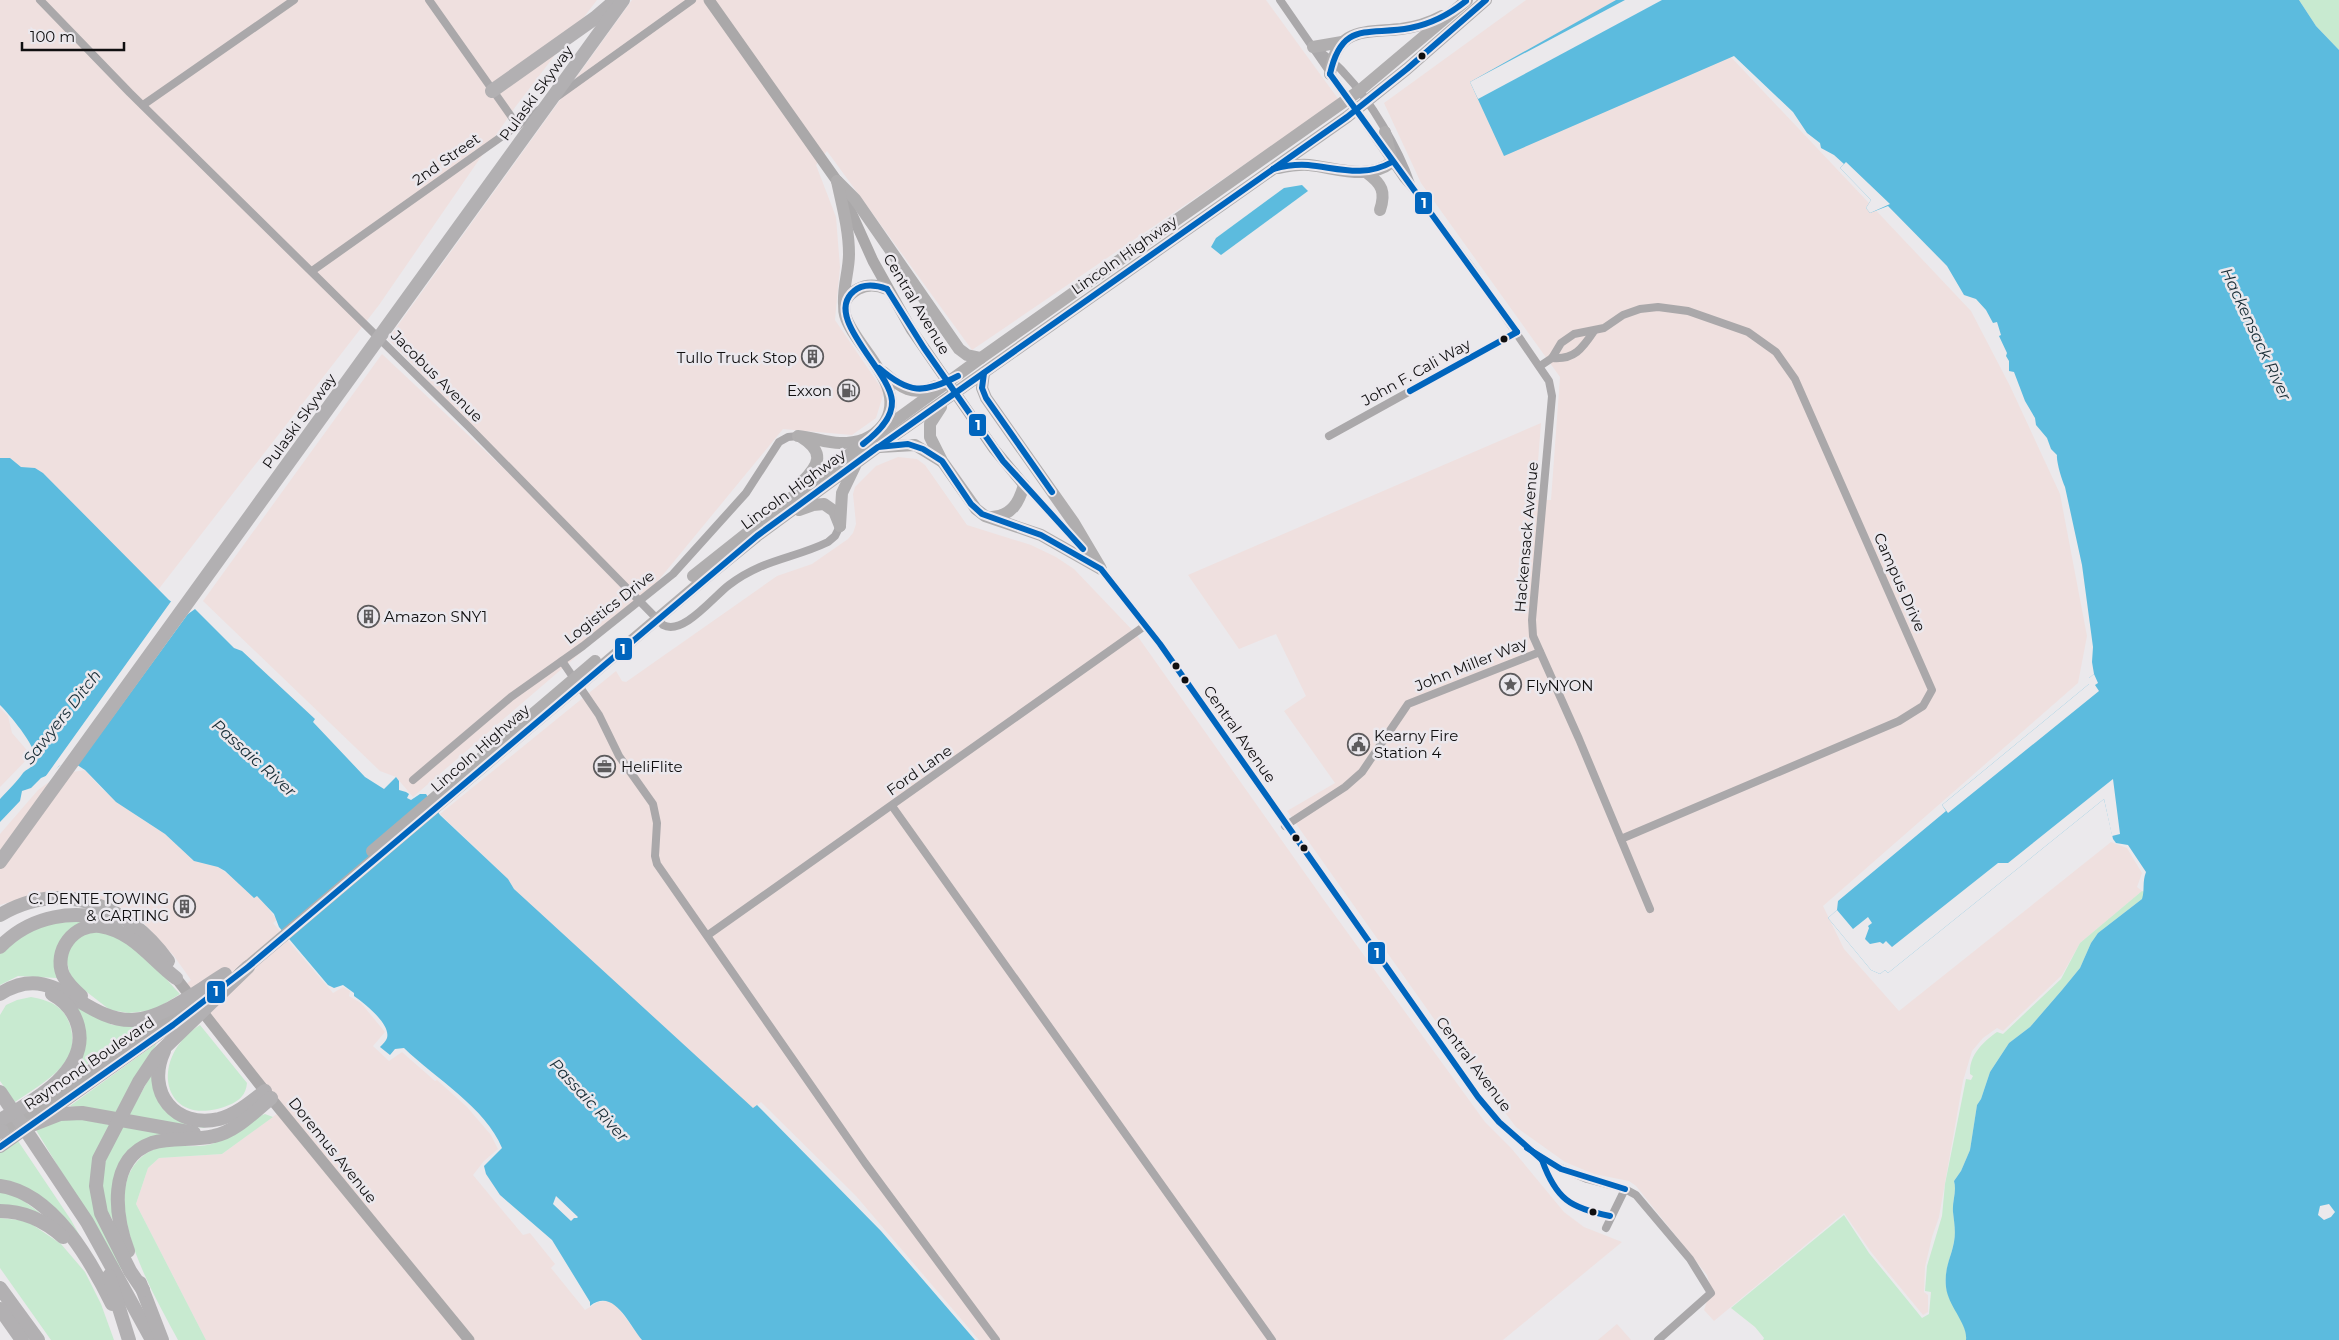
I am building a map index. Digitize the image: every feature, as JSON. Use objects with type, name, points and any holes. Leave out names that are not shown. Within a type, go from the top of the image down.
[{"type":"highway","points":[[492,90],[569,36],[615,0]]},
{"type":"highway","name":"Pulaski Skyway","points":[[0,848],[615,0]]},
{"type":"highway","name":"Pulaski Skyway","points":[[0,862],[623,0]]},
{"type":"highway","name":"Lincoln Highway","points":[[225,974],[678,595],[781,512],[876,442],[981,358],[1347,100],[1363,97],[1486,0]]},
{"type":"highway","points":[[1331,68],[1342,42],[1352,34],[1402,29],[1424,24],[1462,4]]},
{"type":"highway","name":"Lincoln Highway","points":[[781,512],[858,462],[876,442],[947,399],[1355,110],[1363,97],[1462,4]]},
{"type":"highway","points":[[1313,47],[1342,42]]},
{"type":"highway","points":[[1273,169],[1304,164],[1367,173],[1379,170],[1392,162],[1386,132]]},
{"type":"highway","points":[[1367,173],[1383,188],[1384,195],[1380,210]]},
{"type":"highway","points":[[837,180],[849,237],[849,260],[843,290],[848,325],[878,367],[898,385],[916,391],[928,390],[957,377]]},
{"type":"highway","points":[[837,180],[855,198],[959,349],[967,355],[981,358]]},
{"type":"highway","points":[[844,305],[849,295],[863,286],[888,288]]},
{"type":"highway","points":[[876,442],[892,402],[878,367]]},
{"type":"highway","points":[[984,373],[982,388],[986,398],[1074,523],[1101,569]]},
{"type":"highway","points":[[947,399],[933,418],[929,429],[942,461],[976,509],[985,516],[1041,535],[1101,569]]},
{"type":"highway","points":[[798,436],[837,443],[876,442],[916,445],[942,461]]},
{"type":"highway","points":[[781,512],[812,472],[817,461],[814,448],[798,436]]},
{"type":"highway","points":[[840,526],[843,489],[858,462]]},
{"type":"highway","points":[[992,517],[1003,516],[1012,509],[1019,500],[1024,485]]},
{"type":"highway","points":[[781,512],[824,504],[834,511],[840,526]]},
{"type":"highway","name":"Lincoln Highway","points":[[248,968],[678,595]]},
{"type":"highway","points":[[0,915],[17,906],[40,900],[82,900],[121,916],[136,926],[168,960],[176,978]]},
{"type":"highway","points":[[0,947],[16,933],[33,924],[52,917],[72,914],[92,915],[111,920],[150,940]]},
{"type":"highway","points":[[99,1010],[73,989],[62,971],[61,959],[64,947],[70,938],[84,928],[100,926],[122,933],[144,948],[160,966],[176,978]]},
{"type":"highway","points":[[0,994],[18,985],[42,983],[57,988],[113,1017],[129,1020],[146,1018],[172,1021],[248,968]]},
{"type":"highway","points":[[225,974],[172,1021],[169,1042],[160,1060],[158,1083],[164,1099],[183,1116],[198,1120],[220,1118],[239,1111],[268,1095]]},
{"type":"highway","points":[[0,1004],[10,996],[24,992],[38,990],[50,993],[69,1007],[76,1018],[80,1036],[76,1058],[65,1073],[1,1128]]},
{"type":"highway","name":"Raymond Boulevard","points":[[1,1128],[172,1021]]},
{"type":"highway","name":"Raymond Boulevard","points":[[0,1147],[172,1021]]},
{"type":"highway","points":[[143,1290],[130,1272],[108,1229],[97,1199],[96,1171],[106,1142],[147,1068],[169,1042]]},
{"type":"highway","points":[[162,1340],[123,1237],[118,1218],[118,1189],[126,1166],[136,1153],[153,1143],[215,1136],[229,1129],[268,1095]]},
{"type":"highway","points":[[1,1098],[99,1254],[116,1293],[129,1338]]},
{"type":"highway","points":[[24,1128],[55,1116],[70,1113],[88,1114],[191,1133],[229,1129]]},
{"type":"highway","points":[[32,1145],[90,1226],[152,1340]]},
{"type":"highway","points":[[0,1186],[19,1191],[45,1208],[78,1246],[96,1275],[129,1338]]},
{"type":"highway","points":[[0,1211],[26,1215],[49,1226],[72,1245],[96,1275]]},
{"type":"highway","points":[[0,1288],[38,1340]]},
{"type":"highway","points":[[0,1310],[22,1340]]},
{"type":"main road","name":"Central Avenue","points":[[710,0],[837,180],[888,288],[937,367],[962,404],[1024,485]]},
{"type":"main road","name":"Doremus Avenue","points":[[176,978],[268,1095],[469,1340]]},
{"type":"street","name":"Jacobus Avenue","points":[[40,0],[666,626],[679,626],[741,576],[762,565],[824,543],[835,536],[840,526]]},
{"type":"street","points":[[144,106],[294,0]]},
{"type":"street","points":[[429,0],[518,126]]},
{"type":"street","name":"2nd Street","points":[[312,271],[518,126],[692,0]]},
{"type":"street","name":"Hackensack Avenue","points":[[1280,0],[1313,47],[1331,68],[1347,100],[1517,332],[1549,381],[1552,396],[1532,620],[1533,636],[1650,909]]},
{"type":"street","name":"Hackensack Avenue","points":[[1313,47],[1331,68],[1346,74],[1363,97],[1386,132],[1412,188]]},
{"type":"street","name":"Campus Drive","points":[[1540,366],[1552,358],[1561,343],[1574,334],[1604,328],[1623,315],[1640,309],[1666,307],[1688,311],[1748,332],[1776,352],[1795,379],[1932,690],[1923,706],[1899,721],[1621,839]]},
{"type":"street","name":"Campus Drive","points":[[1552,358],[1565,360],[1584,347],[1594,331]]},
{"type":"street","name":"John F. Cali Way","points":[[1329,436],[1517,332]]},
{"type":"street","name":"Logistics Drive","points":[[413,780],[511,697],[562,660],[678,569],[749,489],[779,442],[788,437],[798,436]]},
{"type":"street","name":"Central Avenue","points":[[1024,485],[1101,569],[1146,625],[1478,1097],[1499,1122],[1542,1160],[1587,1179],[1626,1189],[1640,1198],[1690,1259],[1711,1293],[1658,1340]]},
{"type":"street","name":"Ford Lane","points":[[708,935],[1146,625]]},
{"type":"street","name":"John Miller Way","points":[[1286,826],[1345,787],[1362,772],[1408,704],[1540,652]]},
{"type":"street","points":[[562,660],[599,715],[619,756],[653,804],[657,823],[655,861],[865,1163],[996,1340]]},
{"type":"street","points":[[892,806],[1272,1340]]},
{"type":"street","points":[[1606,1228],[1626,1189]]},
{"type":"shaded area","points":[[0,0],[597,0],[516,106],[379,305],[158,590],[43,473],[35,468],[21,467],[10,458],[0,458]]},
{"type":"shaded area","points":[[632,0],[1266,0],[1339,100],[972,350],[827,151],[816,165],[836,217],[840,267],[835,320],[884,392],[876,418],[852,435],[783,429],[643,599],[413,797],[396,777],[380,771],[203,601],[382,354],[594,553],[388,339]]},
{"type":"shaded area","points":[[1526,0],[1616,0],[1730,56],[1971,311],[2010,386],[2060,494],[2087,636],[2078,683],[1823,906],[1844,949],[1899,1011],[2111,842],[2127,848],[2142,873],[2137,887],[2142,891],[2080,943],[2062,975],[2003,1031],[1997,1028],[1983,1038],[1972,1051],[1963,1081],[1939,1217],[1925,1267],[1924,1292],[1928,1295],[1928,1312],[1923,1315],[1871,1252],[1844,1213],[1714,1321],[1704,1310],[1711,1289],[1707,1275],[1636,1186],[1629,1181],[1594,1174],[1565,1162],[1516,1127],[1444,1033],[1287,811],[1335,783],[1284,711],[1306,696],[1276,634],[1239,649],[1188,575],[1541,423],[1535,500],[1551,500],[1560,377],[1421,183],[1384,103]]},
{"type":"shaded area","points":[[898,457],[917,459],[925,465],[967,525],[1031,545],[1056,557],[1074,569],[1136,634],[1326,903],[1485,1122],[1511,1148],[1564,1212],[1584,1227],[1622,1242],[1503,1340],[979,1340],[856,1196],[761,1102],[753,1109],[514,889],[508,879],[440,814],[616,671],[622,681],[626,682],[777,576],[812,564],[848,539],[853,533],[856,524],[853,494],[855,487],[876,466]]},
{"type":"shaded area","points":[[0,708],[8,716],[12,733],[31,755],[0,787]]},
{"type":"shaded area","points":[[85,770],[102,789],[137,816],[165,834],[194,861],[218,867],[254,898],[256,896],[261,899],[277,920],[273,923],[333,993],[343,987],[350,991],[349,996],[361,1003],[385,1032],[373,1046],[389,1061],[402,1052],[467,1107],[491,1135],[498,1149],[484,1161],[473,1175],[523,1235],[530,1233],[555,1264],[551,1268],[585,1310],[598,1302],[607,1301],[616,1305],[642,1340],[206,1340],[136,1204],[148,1168],[159,1158],[222,1154],[282,1110],[182,988],[191,980],[174,956],[143,922],[124,909],[93,896],[66,892],[36,894],[0,905],[0,834],[38,790],[60,774]]},
{"type":"shaded area","points":[[1617,1324],[1631,1340],[1598,1340]]},
{"type":"green space","points":[[2299,0],[2339,0],[2339,50],[2316,26]]},
{"type":"green space","points":[[2142,891],[2145,892],[2142,899],[2098,933],[2091,943],[2080,968],[2030,1027],[2009,1043],[1990,1072],[1981,1099],[1977,1105],[1970,1150],[1961,1171],[1954,1181],[1955,1238],[1946,1281],[1948,1294],[1964,1327],[1966,1340],[1763,1340],[1764,1338],[1755,1327],[1731,1308],[1844,1215],[1869,1253],[1922,1318],[1929,1314],[1931,1292],[1925,1291],[1927,1266],[1942,1216],[1945,1184],[1966,1079],[1971,1080],[1973,1076],[1970,1074],[1970,1067],[1974,1055],[1997,1032],[2003,1034],[2061,979],[2080,943]]},
{"type":"green space","points":[[87,920],[75,926],[57,978],[18,976],[0,985],[0,954],[37,925]]},
{"type":"green space","points":[[97,930],[110,933],[133,946],[180,994],[154,1010],[129,1013],[110,1010],[71,979],[66,958],[71,944],[83,934]]},
{"type":"green space","points":[[31,997],[53,1004],[64,1013],[72,1033],[72,1048],[66,1061],[55,1073],[15,1102],[0,1081],[0,1015],[6,1005]]},
{"type":"green space","points":[[76,1005],[112,1025],[139,1026],[62,1083],[82,1052]]},
{"type":"green space","points":[[200,1025],[247,1083],[244,1094],[236,1102],[207,1111],[189,1109],[177,1101],[170,1088],[168,1072],[172,1056],[183,1039]]},
{"type":"green space","points":[[157,1043],[117,1113],[70,1106]]},
{"type":"green space","points":[[153,1072],[156,1095],[166,1111],[181,1121],[205,1125],[204,1128],[128,1116]]},
{"type":"green space","points":[[265,1114],[273,1117],[222,1154],[159,1158],[148,1168],[136,1204],[206,1340],[178,1340],[143,1272],[133,1245],[126,1218],[125,1192],[131,1170],[147,1153],[155,1149],[173,1146],[208,1145],[229,1136]]},
{"type":"green space","points":[[74,1118],[111,1125],[92,1167],[124,1268],[120,1269],[33,1125]]},
{"type":"green space","points":[[122,1125],[174,1133],[121,1165],[115,1223],[103,1203],[101,1183],[105,1162]]},
{"type":"green space","points":[[16,1138],[71,1220],[94,1261],[64,1220],[0,1181],[0,1152]]},
{"type":"green space","points":[[0,1191],[17,1196],[40,1213],[0,1208]]},
{"type":"green space","points":[[0,1218],[27,1221],[61,1244],[85,1272],[101,1304],[114,1340],[51,1340],[0,1268]]},
{"type":"water","name":"Hackensack River","points":[[1616,0],[2299,0],[2316,26],[2339,50],[2339,1340],[1966,1340],[1964,1328],[1950,1301],[1946,1280],[1955,1238],[1954,1181],[1961,1171],[1970,1150],[1977,1105],[1981,1099],[1990,1072],[2009,1043],[2030,1027],[2080,968],[2091,943],[2098,933],[2142,899],[2146,872],[2128,845],[2116,843],[2113,839],[2104,799],[1888,973],[1885,970],[1880,974],[1871,970],[1828,918],[1837,910],[1838,901],[1946,811],[1942,805],[2089,684],[2089,678],[2094,674],[2092,662],[2093,647],[2082,565],[2057,455],[2051,449],[2047,438],[2036,425],[2035,418],[2025,401],[2014,372],[2009,371],[2009,361],[1999,336],[2001,335],[1997,322],[1993,323],[1986,310],[1976,299],[1964,295],[1947,266],[1888,206],[1870,213],[1866,208],[1871,200],[1840,168],[1844,164],[1834,155],[1821,148],[1820,143],[1807,133],[1793,112],[1734,56],[1504,156],[1470,82]],"holes":[[[2329,1204],[2335,1212],[2331,1217],[2324,1220],[2318,1215],[2320,1206]]]},
{"type":"water","points":[[1302,185],[1308,191],[1221,255],[1211,247],[1216,238],[1284,188]]},
{"type":"water","points":[[0,458],[10,458],[21,467],[35,468],[43,473],[169,600],[188,614],[195,609],[234,648],[242,651],[315,719],[313,722],[365,777],[384,789],[396,777],[399,781],[399,790],[409,794],[407,798],[411,800],[420,794],[426,794],[440,815],[508,879],[514,889],[753,1108],[757,1105],[881,1231],[975,1340],[642,1340],[614,1304],[599,1301],[590,1306],[590,1302],[552,1240],[500,1195],[486,1174],[484,1166],[502,1148],[484,1120],[459,1094],[404,1048],[395,1049],[390,1055],[380,1047],[387,1038],[387,1032],[381,1020],[354,996],[354,993],[343,985],[334,988],[328,985],[279,927],[274,914],[257,896],[254,898],[225,871],[218,867],[194,861],[165,834],[116,802],[85,770],[68,759],[48,775],[41,778],[31,788],[22,791],[20,801],[0,822],[0,799],[24,772],[34,765],[36,757],[23,733],[0,705]]},
{"type":"pier","points":[[1625,0],[1662,0],[1478,99],[1470,82]]},
{"type":"pier","points":[[1846,162],[1890,204],[1870,213],[1866,208],[1871,200],[1840,168]]},
{"type":"pier","points":[[172,600],[189,612],[193,607],[77,766],[68,762],[59,766],[49,777],[43,780]]},
{"type":"pier","points":[[2094,674],[2098,683],[2095,685],[2099,691],[1948,813],[1942,805],[2089,684],[2089,678]]},
{"type":"pier","points":[[2113,779],[2120,834],[2112,836],[2104,799],[1888,973],[1885,970],[1880,974],[1871,970],[1828,918],[1837,910],[1853,929],[1868,917],[1872,923],[1868,926],[1865,939],[1870,944],[1880,942],[1883,944],[1886,941],[1892,947],[1998,863],[2008,863]]},
{"type":"pier","points":[[556,1196],[577,1218],[571,1221],[553,1204]]},
{"type":"transit line","name":"1","points":[[880,446],[1347,117],[1407,69],[1486,0]]},
{"type":"transit line","name":"1","points":[[1330,74],[1335,57],[1342,45],[1350,38],[1369,32],[1410,28],[1425,24],[1447,14],[1466,1]]},
{"type":"transit line","name":"1","points":[[1330,74],[1517,332]]},
{"type":"transit line","name":"1","points":[[1273,169],[1304,165],[1361,171],[1382,167],[1392,162]]},
{"type":"transit line","name":"1","points":[[863,444],[887,420],[892,408],[892,401],[881,374],[851,329],[846,315],[846,302],[858,288],[879,286],[887,289]]},
{"type":"transit line","name":"1","points":[[887,289],[924,348],[1003,461],[1083,549]]},
{"type":"transit line","name":"1","points":[[1410,391],[1517,332]]},
{"type":"transit line","name":"1","points":[[879,368],[899,383],[917,388],[935,386],[958,376]]},
{"type":"transit line","name":"1","points":[[984,373],[982,388],[986,398],[1052,492]]},
{"type":"transit line","name":"1","points":[[0,1147],[173,1025],[248,967],[757,536],[878,447],[908,444],[923,449],[942,461],[971,504],[982,514],[1041,535],[1101,569],[1160,644],[1478,1097],[1499,1122],[1542,1160]]},
{"type":"transit line","name":"1","points":[[1527,1148],[1561,1169],[1625,1189]]},
{"type":"transit line","name":"1","points":[[1542,1160],[1553,1184],[1566,1200],[1584,1209],[1610,1216]]},
{"type":"place","name":"Tullo Truck Stop","points":[[813,357]]},
{"type":"place","name":"Exxon","points":[[848,390]]},
{"type":"place","name":"Amazon SNY1","points":[[368,616]]},
{"type":"place","name":"FlyNYON","points":[[1510,685]]},
{"type":"place","name":"Kearny Fire Station 4","points":[[1358,744]]},
{"type":"place","name":"HeliFlite","points":[[605,766]]},
{"type":"place","name":"C. DENTE TOWING & CARTING","points":[[185,907]]},
{"type":"water label","name":"Sawyers Ditch","points":[[62,717]]},
{"type":"water label","name":"Passaic River","points":[[254,758]]},
{"type":"water label","name":"Passaic River","points":[[589,1100]]}]
